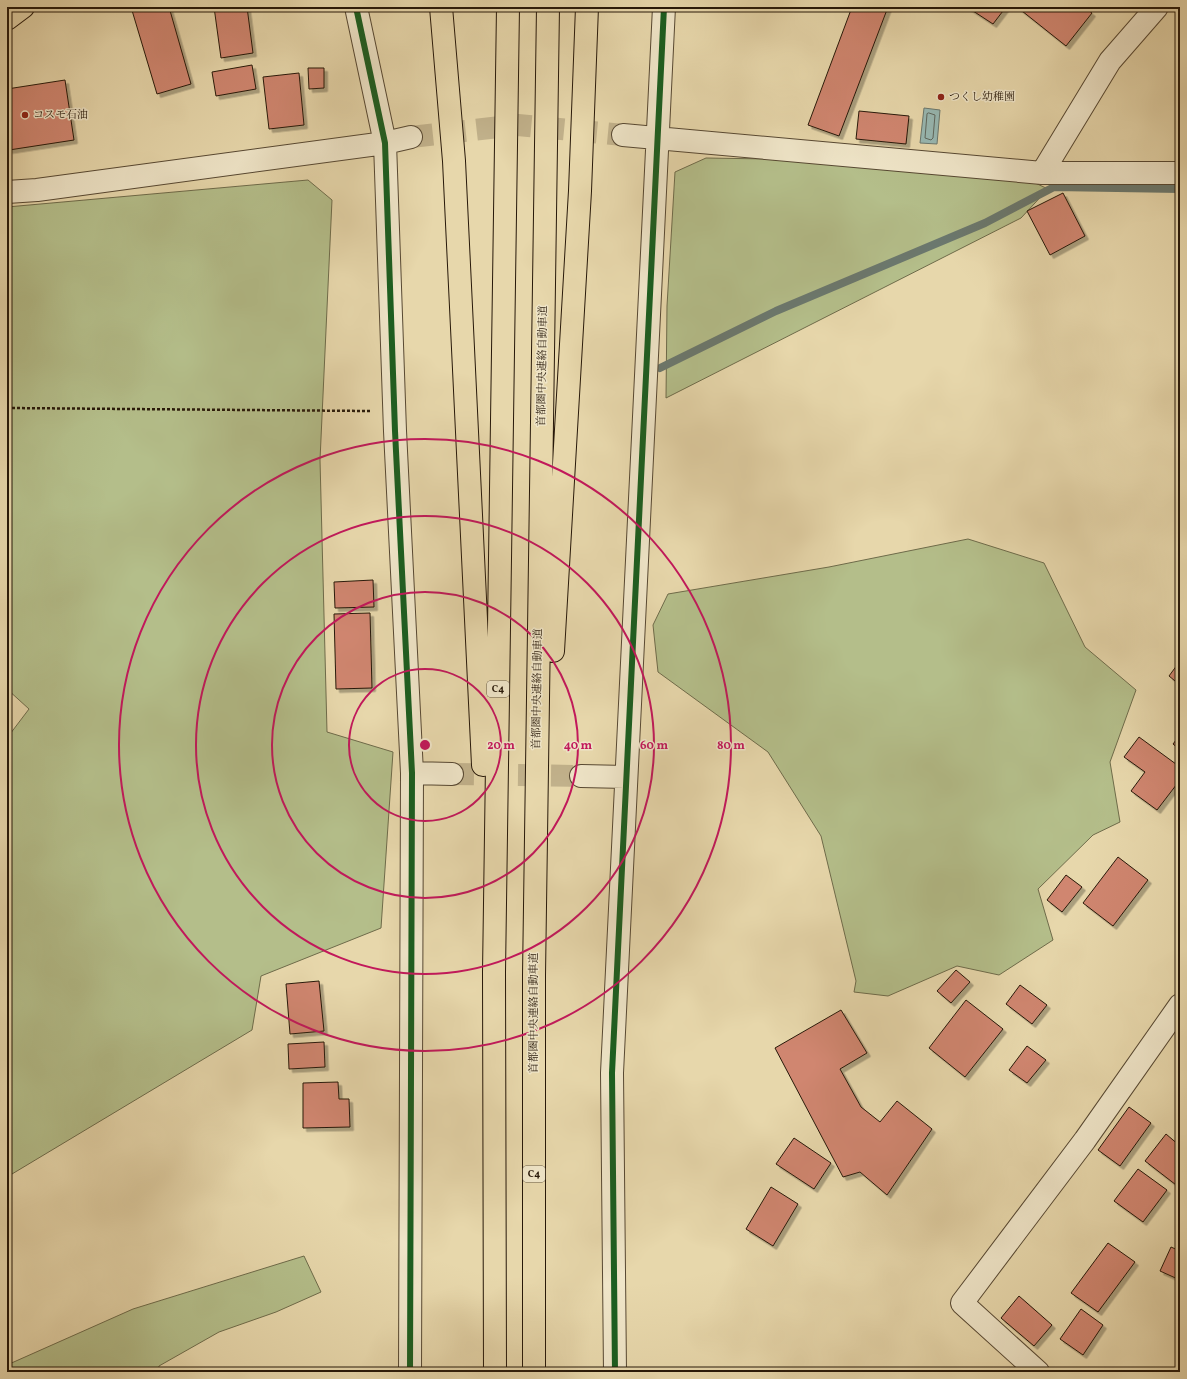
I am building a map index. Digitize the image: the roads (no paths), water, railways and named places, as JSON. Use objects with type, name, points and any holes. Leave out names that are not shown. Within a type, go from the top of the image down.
[{"type":"main road","points":[[7,19],[23,7]]},
{"type":"main road","points":[[441,7],[454,161],[494,972]]},
{"type":"main road","name":"C4","points":[[495,1372],[494,972],[508,7]]},
{"type":"main road","name":"首都圏中央連絡自動車道","points":[[534,1372],[534,975],[548,7]]},
{"type":"main road","points":[[534,975],[580,191],[587,7]]},
{"type":"street","points":[[356,7],[385,143],[394,412],[412,773],[410,1372]]},
{"type":"street","points":[[615,1372],[612,1073],[664,7]]},
{"type":"street","points":[[1042,173],[1110,61],[1157,7]]},
{"type":"street","points":[[623,135],[1042,173],[1180,173]]},
{"type":"street","points":[[7,192],[45,189],[385,143],[411,137]]},
{"type":"street","points":[[412,773],[452,774]]},
{"type":"street","points":[[581,776],[626,777]]},
{"type":"street","points":[[1038,1372],[962,1303],[1085,1140],[1180,1005]]},
{"type":"water","points":[[924,108],[940,110],[937,144],[920,143]]},
{"type":"waterway","points":[[660,368],[776,311],[985,223],[1054,187],[1180,189]]},
{"type":"tunnel","points":[[411,137],[518,125],[623,135]]},
{"type":"tunnel","points":[[452,774],[581,776]]},
{"type":"place","name":"つくし幼稚園","points":[[941,97]]},
{"type":"place","name":"コスモ石油","points":[[25,115]]}]
